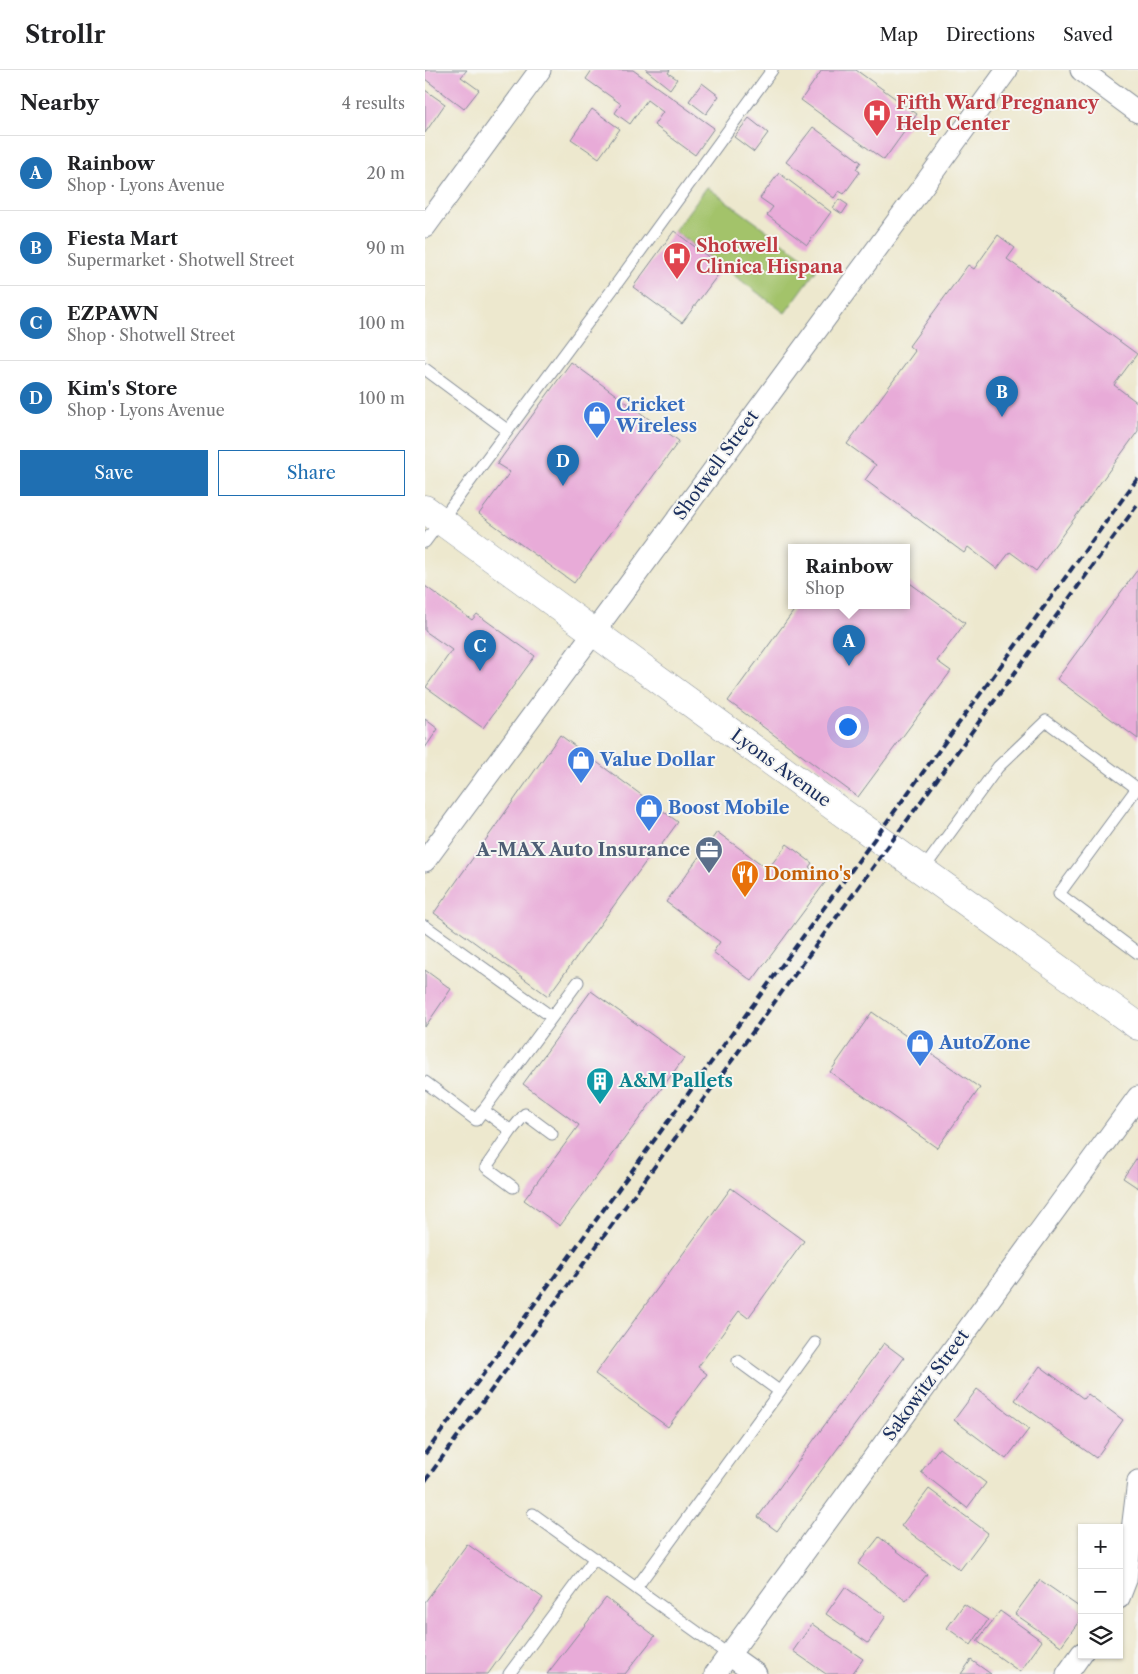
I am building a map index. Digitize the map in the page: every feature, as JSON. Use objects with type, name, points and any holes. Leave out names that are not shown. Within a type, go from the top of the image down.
[{"type":"street","points":[[425,227],[540,70]]},
{"type":"street","name":"Shotwell Street","points":[[425,861],[1007,70]]},
{"type":"street","points":[[1081,70],[1138,112]]},
{"type":"street","name":"Lyons Avenue","points":[[433,515],[1138,1026]]},
{"type":"street","name":"Sakowitz Street","points":[[715,1674],[1136,1104]]},
{"type":"street","points":[[1123,1588],[1126,1580],[1138,1481]]},
{"type":"street","points":[[729,1654],[756,1674]]},
{"type":"street","points":[[1067,1674],[1078,1659]]},
{"type":"lane","points":[[425,542],[433,515],[507,430],[615,286],[772,70]]},
{"type":"lane","points":[[425,369],[507,430]]},
{"type":"lane","points":[[922,870],[998,766],[1046,721],[1137,788],[1059,894],[1138,953]]},
{"type":"lane","points":[[425,926],[552,1017]]},
{"type":"lane","points":[[425,1082],[476,1120],[578,982]]},
{"type":"lane","points":[[483,1110],[511,1131]]},
{"type":"lane","points":[[513,1187],[486,1167],[511,1131],[525,1114],[552,1134]]},
{"type":"lane","points":[[636,1588],[815,1343]]},
{"type":"lane","points":[[738,1361],[779,1391]]},
{"type":"lane","points":[[533,1514],[729,1654]]},
{"type":"lane","points":[[509,1674],[595,1558]]},
{"type":"green space","points":[[707,187],[818,268],[785,313],[674,231]]},
{"type":"building","points":[[425,70],[467,70],[461,77],[479,90],[464,109],[425,79]]},
{"type":"building","points":[[592,70],[633,70],[714,128],[695,155],[654,125],[663,112],[647,100],[630,124],[615,113],[621,104],[586,79]]},
{"type":"building","points":[[646,70],[670,70],[668,73],[677,79],[670,89]]},
{"type":"building","name":"Fifth Ward Pregnancy Help Center","points":[[822,70],[856,70],[917,114],[884,160],[801,100]]},
{"type":"building","points":[[702,83],[719,96],[706,114],[689,101]]},
{"type":"building","points":[[425,90],[445,104],[425,133]]},
{"type":"building","points":[[592,109],[620,129],[599,158],[571,139]]},
{"type":"building","points":[[749,118],[768,133],[754,152],[734,137]]},
{"type":"building","points":[[813,127],[861,162],[856,169],[860,172],[844,194],[839,191],[834,198],[786,162]]},
{"type":"building","points":[[779,173],[831,212],[807,245],[767,215],[773,207],[760,198]]},
{"type":"building","points":[[839,199],[848,205],[842,214],[833,208]]},
{"type":"building","points":[[674,231],[723,268],[682,323],[633,287]]},
{"type":"building","points":[[998,235],[1015,248],[1007,259],[1137,354],[1114,385],[1138,403],[1138,431],[1036,571],[1010,552],[997,569],[968,547],[964,553],[865,480],[876,465],[847,444],[915,351],[909,346],[968,265],[974,269]]},
{"type":"building","points":[[571,362],[679,441],[574,583],[479,514],[510,472],[497,464]]},
{"type":"building","points":[[1138,569],[1138,739],[1057,679]]},
{"type":"building","points":[[910,583],[965,623],[937,661],[951,671],[858,797],[728,701],[795,609],[910,609]]},
{"type":"building","points":[[425,586],[472,620],[477,614],[535,656],[483,728],[426,687],[452,650],[425,631]]},
{"type":"building","points":[[425,719],[438,729],[425,748]]},
{"type":"building","points":[[560,735],[678,822],[654,855],[650,856],[548,996],[434,913]]},
{"type":"building","points":[[717,832],[768,869],[787,844],[812,863],[809,867],[827,880],[752,981],[713,952],[720,942],[666,902]]},
{"type":"building","points":[[425,970],[451,989],[425,1027]]},
{"type":"building","name":"A&M Pallets","points":[[591,991],[684,1058],[560,1226],[524,1200],[579,1125],[523,1084]]},
{"type":"building","points":[[872,1012],[980,1088],[937,1148],[830,1072]]},
{"type":"building","points":[[1138,1156],[1138,1188],[1123,1178]]},
{"type":"building","points":[[731,1188],[804,1241],[748,1318],[739,1311],[698,1367],[707,1374],[668,1427],[595,1374]]},
{"type":"building","points":[[884,1343],[904,1358],[777,1531],[758,1517]]},
{"type":"building","points":[[1040,1366],[1084,1399],[1088,1394],[1123,1420],[1096,1458],[1015,1400]]},
{"type":"building","points":[[977,1389],[1029,1429],[1006,1459],[954,1420]]},
{"type":"building","points":[[939,1448],[986,1483],[967,1508],[921,1472]]},
{"type":"building","points":[[929,1489],[988,1533],[960,1570],[901,1526]]},
{"type":"building","points":[[879,1537],[927,1574],[906,1601],[858,1564]]},
{"type":"building","points":[[467,1544],[543,1598],[488,1674],[425,1674],[425,1602]]},
{"type":"building","points":[[1040,1580],[1078,1606],[1078,1623],[1061,1646],[1015,1614]]},
{"type":"building","points":[[845,1587],[886,1616],[868,1643],[826,1614]]},
{"type":"building","points":[[606,1598],[655,1636],[625,1674],[547,1674]]},
{"type":"building","points":[[964,1604],[988,1620],[971,1645],[947,1628]]},
{"type":"building","points":[[1000,1611],[1042,1641],[1020,1672],[977,1641]]},
{"type":"building","points":[[812,1624],[863,1659],[852,1674],[826,1674],[793,1651]]},
{"type":"building","points":[[971,1660],[991,1674],[961,1674]]},
{"type":"railway","points":[[425,1454],[1138,478]]},
{"type":"railway","points":[[425,1481],[1138,504]]},
{"type":"place","name":"Fifth Ward Pregnancy Help Center","points":[[877,137]]},
{"type":"place","name":"Shotwell Clinica Hispana","points":[[677,280]]},
{"type":"place","name":"Fiesta Mart","points":[[1002,417]]},
{"type":"place","name":"Cricket Wireless","points":[[597,439]]},
{"type":"place","name":"Kim's Store","points":[[563,486]]},
{"type":"place","name":"Rainbow","points":[[849,666]]},
{"type":"place","name":"EZPAWN","points":[[480,671]]},
{"type":"place","name":"Value Dollar","points":[[581,784]]},
{"type":"place","name":"Boost Mobile","points":[[649,832]]},
{"type":"place","name":"A-MAX Auto Insurance","points":[[709,874]]},
{"type":"place","name":"Domino's","points":[[745,898]]},
{"type":"place","name":"AutoZone","points":[[920,1067]]},
{"type":"place","name":"A&M Pallets","points":[[600,1105]]}]
